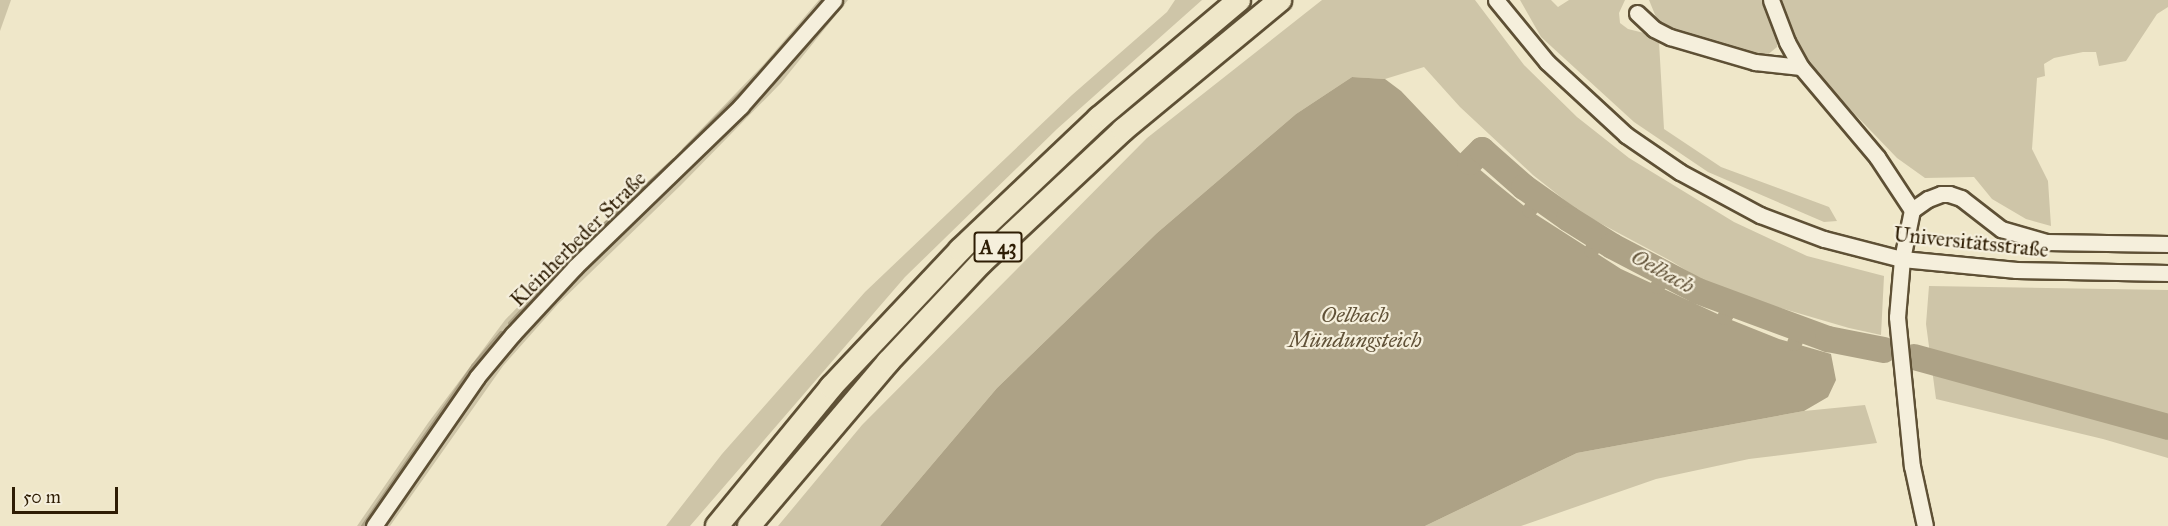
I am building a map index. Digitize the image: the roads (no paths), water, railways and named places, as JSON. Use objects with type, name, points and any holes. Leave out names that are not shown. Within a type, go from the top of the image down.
[{"type":"highway","name":"A 43","points":[[717,526],[831,387],[960,250],[1099,118],[1239,0]]},
{"type":"highway","name":"A 43","points":[[749,526],[888,362],[981,263],[1124,130],[1280,0]]},
{"type":"street","name":"Kleinherbeder Straße","points":[[374,526],[467,391],[513,334],[575,267],[741,106],[834,0]]},
{"type":"street","name":"Universitätsstraße","points":[[1496,0],[1516,27],[1579,94],[1626,135],[1680,172],[1760,215],[1824,239],[1902,259],[2016,270],[2168,273]]},
{"type":"street","points":[[1771,0],[1787,42],[1801,67],[1877,156],[1912,210],[1902,259],[1897,317],[1912,466],[1925,526]]},
{"type":"street","points":[[1637,13],[1654,28],[1670,37],[1755,62],[1801,67]]},
{"type":"street","points":[[1912,210],[1941,194],[1949,194],[1966,201],[2001,229],[2046,242],[2168,244]]},
{"type":"water","name":"Oelbach Mündungsteich","points":[[1352,77],[1385,79],[1401,91],[1459,152],[1529,210],[1621,269],[1724,317],[1779,339],[1831,354],[1836,380],[1828,397],[1804,411],[1577,453],[1425,526],[880,526],[997,388],[1157,233],[1296,114]]},
{"type":"waterway","points":[[814,12],[823,0]]},
{"type":"waterway","points":[[684,150],[754,80]]},
{"type":"waterway","name":"Oelbach","points":[[1470,162],[1482,150],[1524,187],[1569,219],[1612,246],[1698,291],[1828,339],[1884,350]]},
{"type":"waterway","points":[[579,248],[674,160]]},
{"type":"waterway","points":[[1529,210],[1538,198]]},
{"type":"waterway","points":[[1591,250],[1599,238]]},
{"type":"waterway","points":[[510,323],[571,258]]},
{"type":"waterway","points":[[1657,286],[1665,274]]},
{"type":"waterway","points":[[1724,317],[1732,305]]},
{"type":"waterway","points":[[1794,343],[1800,329]]},
{"type":"waterway","points":[[363,526],[473,366],[501,333]]},
{"type":"waterway","name":"Oelbach","points":[[1914,357],[2168,427]]}]
